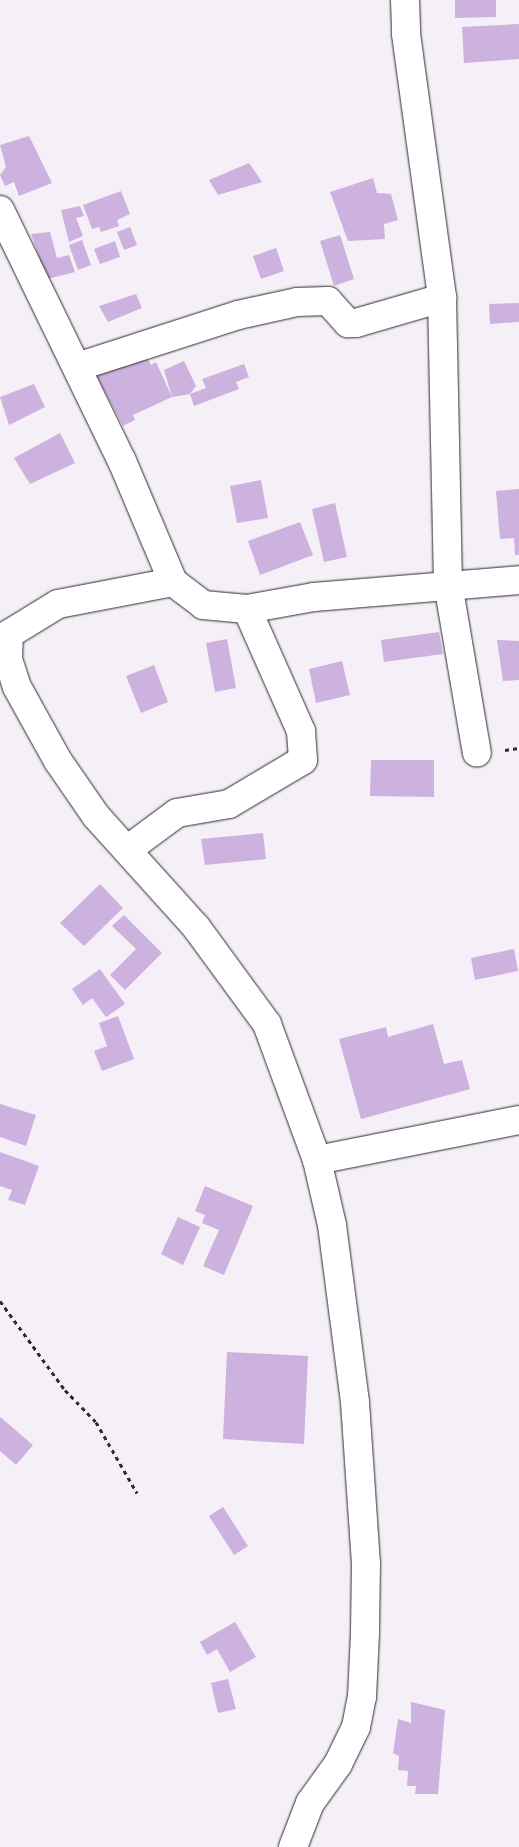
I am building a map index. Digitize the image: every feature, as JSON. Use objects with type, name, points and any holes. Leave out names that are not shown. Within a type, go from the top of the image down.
[{"type":"street","points":[[406,0],[406,34],[442,298],[448,584],[477,753]]},
{"type":"street","points":[[0,210],[77,366],[173,582],[203,605],[247,609],[314,597],[377,594],[448,584],[519,580]]},
{"type":"street","points":[[77,366],[238,315],[297,302],[328,301],[348,323],[356,323],[442,298]]},
{"type":"street","points":[[173,582],[58,604],[5,638],[8,660],[31,718],[96,816],[196,927],[266,1024],[317,1160],[339,1271],[355,1402],[366,1564],[365,1634],[362,1697],[356,1727],[338,1764],[310,1803],[293,1847]]},
{"type":"street","points":[[127,850],[177,813],[229,804],[303,760],[301,731],[247,609]]},
{"type":"street","points":[[317,1160],[519,1120]]},
{"type":"path","points":[[0,1301],[65,1390],[96,1422],[137,1493]]},
{"type":"building","points":[[455,0],[496,0],[496,17],[455,18]]},
{"type":"building","points":[[519,24],[519,59],[464,63],[462,27]]},
{"type":"building","points":[[29,136],[52,183],[19,196],[14,182],[5,186],[0,175],[6,167],[0,145]]},
{"type":"building","points":[[249,163],[262,182],[218,195],[209,180]]},
{"type":"building","points":[[373,178],[377,193],[391,194],[398,220],[384,224],[385,239],[348,241],[330,192]]},
{"type":"building","points":[[121,191],[130,214],[117,220],[119,226],[101,232],[99,227],[92,229],[83,205]]},
{"type":"building","points":[[80,206],[84,216],[76,218],[83,236],[69,242],[61,210]]},
{"type":"building","points":[[130,227],[137,245],[124,250],[117,232]]},
{"type":"building","points":[[50,232],[57,258],[69,255],[75,272],[47,279],[31,234]]},
{"type":"building","points":[[340,235],[354,279],[334,286],[320,241]]},
{"type":"building","points":[[82,240],[91,265],[78,270],[69,245]]},
{"type":"building","points":[[115,241],[120,257],[100,264],[94,249]]},
{"type":"building","points":[[276,248],[284,271],[261,279],[253,256]]},
{"type":"building","points":[[136,294],[142,308],[108,322],[99,306]]},
{"type":"building","points":[[519,303],[519,322],[490,324],[489,304]]},
{"type":"building","points":[[147,357],[151,365],[156,362],[172,397],[133,415],[135,420],[123,426],[95,373],[123,361],[126,367]]},
{"type":"building","points":[[184,361],[196,386],[190,394],[172,397],[164,370]]},
{"type":"building","points":[[244,364],[249,377],[236,382],[239,389],[194,406],[190,394],[206,388],[202,379]]},
{"type":"building","points":[[34,384],[45,407],[9,425],[0,397]]},
{"type":"building","points":[[60,433],[75,463],[30,484],[14,458]]},
{"type":"building","points":[[261,480],[268,518],[237,523],[230,486]]},
{"type":"building","points":[[519,489],[519,555],[515,555],[514,538],[500,539],[496,491]]},
{"type":"building","points":[[335,503],[347,557],[324,562],[312,509]]},
{"type":"building","points":[[300,522],[313,555],[260,575],[248,541]]},
{"type":"building","points":[[439,632],[443,654],[384,662],[381,640]]},
{"type":"building","points":[[227,639],[236,688],[215,692],[206,643]]},
{"type":"building","points":[[497,640],[519,641],[519,680],[503,681]]},
{"type":"building","points":[[342,661],[350,695],[316,703],[309,669]]},
{"type":"building","points":[[154,665],[168,702],[141,713],[126,676]]},
{"type":"building","points":[[371,760],[434,760],[434,797],[370,796]]},
{"type":"building","points":[[263,833],[266,859],[205,865],[201,839]]},
{"type":"building","points":[[100,884],[123,908],[84,946],[60,923]]},
{"type":"building","points":[[124,915],[162,953],[125,990],[110,975],[136,949],[112,926]]},
{"type":"building","points":[[514,949],[518,971],[475,980],[471,958]]},
{"type":"building","points":[[100,969],[125,1004],[106,1017],[92,998],[83,1005],[72,989]]},
{"type":"building","points":[[118,1016],[134,1059],[102,1071],[94,1051],[107,1046],[99,1023]]},
{"type":"building","points":[[433,1024],[444,1064],[462,1060],[470,1089],[361,1119],[339,1039],[386,1027],[388,1037]]},
{"type":"building","points":[[0,1104],[36,1115],[26,1146],[0,1137]]},
{"type":"building","points":[[0,1152],[39,1166],[25,1205],[8,1200],[12,1190],[0,1186]]},
{"type":"building","points":[[205,1186],[253,1206],[224,1275],[203,1266],[219,1230],[202,1223],[205,1215],[195,1211]]},
{"type":"building","points":[[178,1217],[200,1227],[183,1265],[161,1254]]},
{"type":"building","points":[[227,1352],[308,1356],[304,1444],[223,1439]]},
{"type":"building","points":[[0,1417],[33,1445],[16,1465],[0,1451]]},
{"type":"building","points":[[223,1507],[248,1546],[234,1555],[209,1516]]},
{"type":"building","points":[[235,1622],[256,1657],[230,1672],[217,1649],[207,1655],[200,1642]]},
{"type":"building","points":[[228,1679],[236,1709],[218,1713],[211,1683]]},
{"type":"building","points":[[411,1702],[445,1710],[438,1794],[415,1794],[416,1786],[407,1786],[408,1771],[398,1770],[399,1756],[393,1753],[398,1719],[411,1723]]}]
